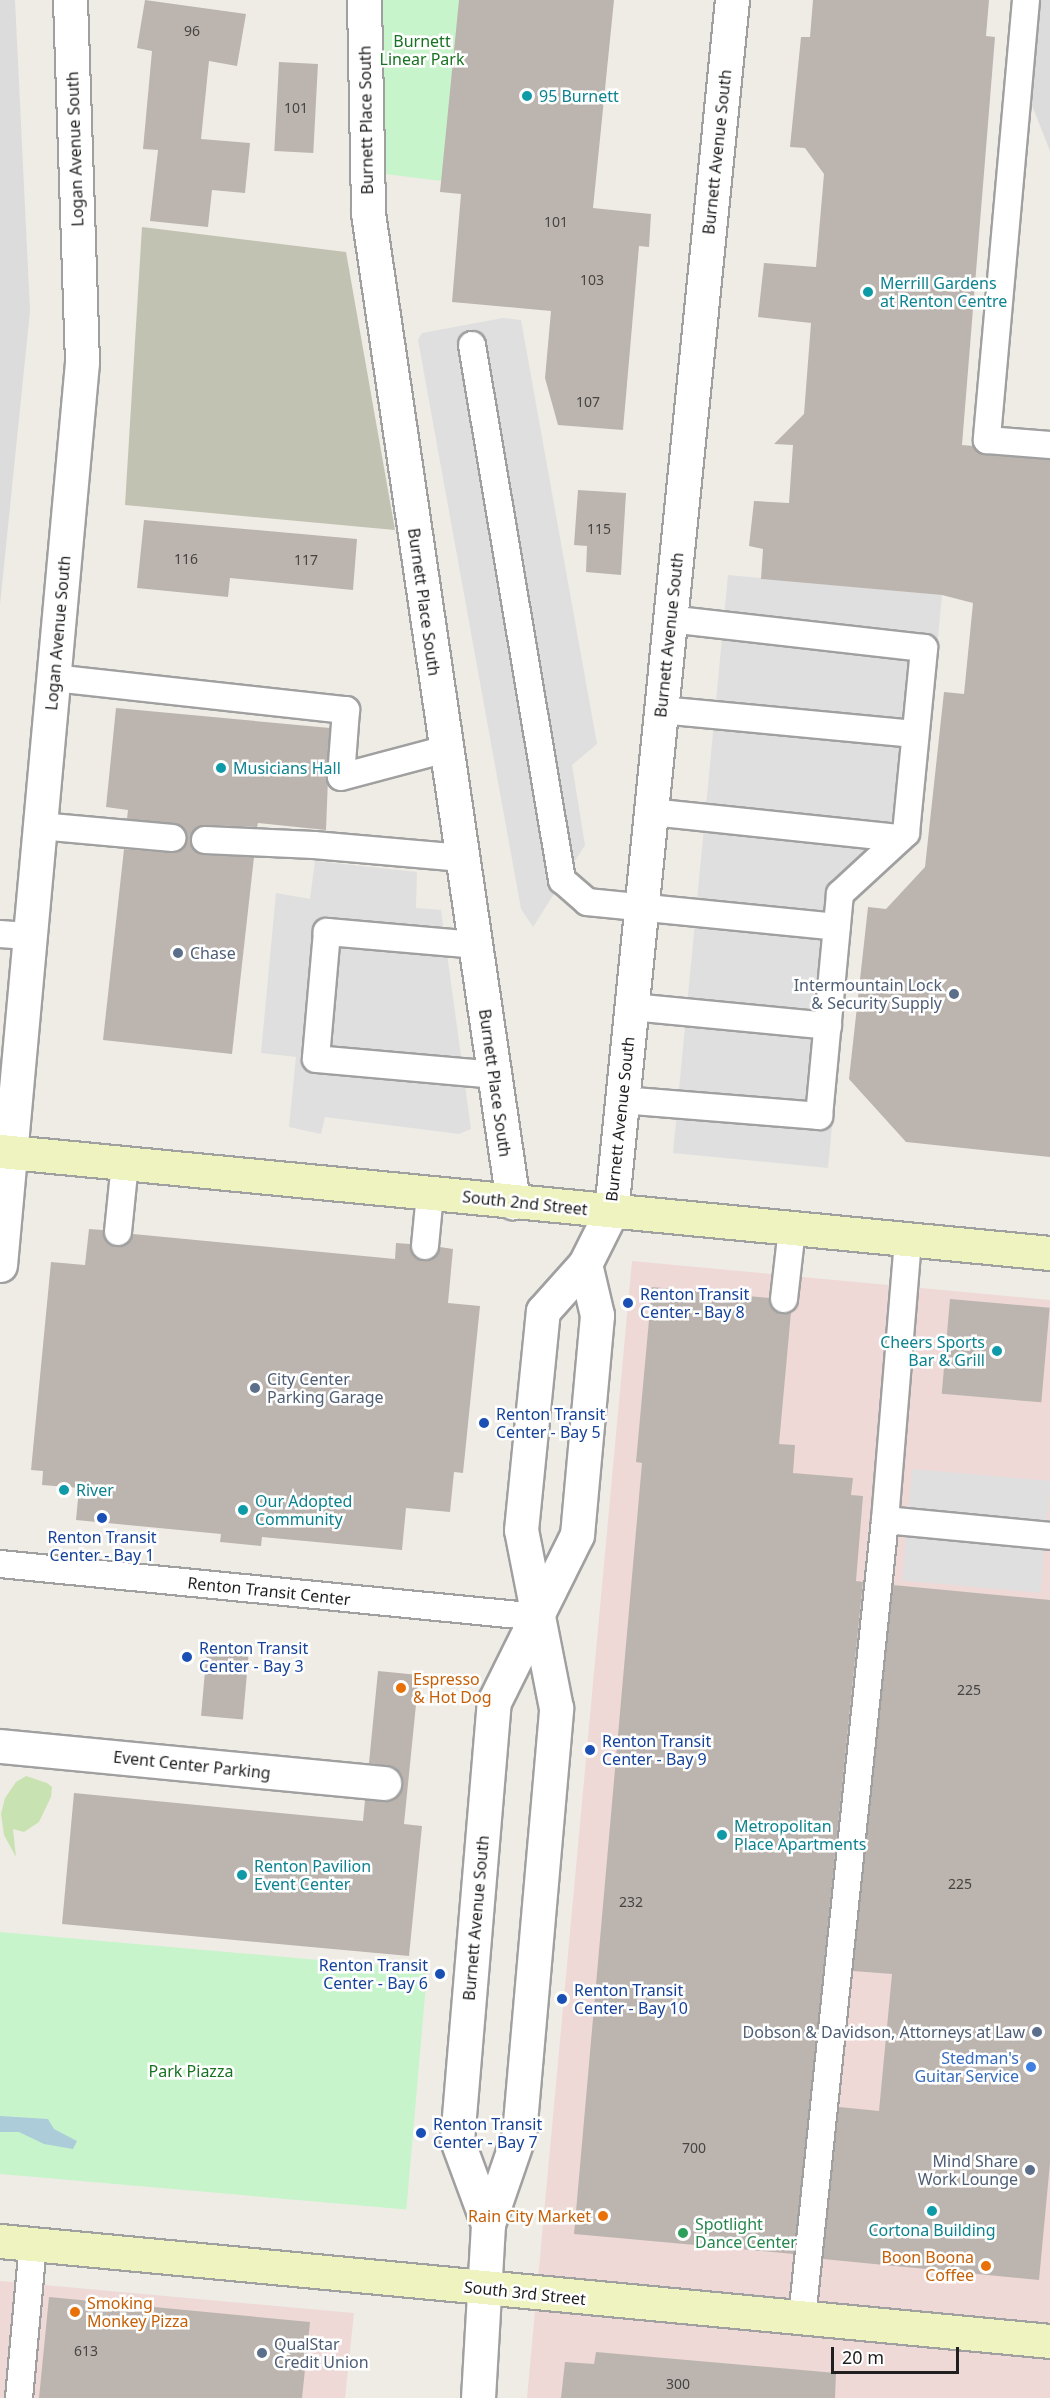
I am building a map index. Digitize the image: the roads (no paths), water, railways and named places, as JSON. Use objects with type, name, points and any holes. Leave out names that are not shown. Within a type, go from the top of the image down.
[{"type":"main road","name":"South 2nd Street","points":[[5,1151],[611,1212],[1050,1253]]},
{"type":"main road","name":"South 3rd Street","points":[[0,2241],[1050,2341]]},
{"type":"street","name":"Logan Avenue South","points":[[0,1256],[15,935],[40,826],[82,362],[70,0]]},
{"type":"street","name":"Burnett Place South","points":[[364,0],[368,213],[513,1202]]},
{"type":"street","name":"Burnett Avenue South","points":[[478,2398],[488,2224],[519,2134],[556,1708],[521,1530],[543,1311],[585,1264],[611,1212],[732,0]]},
{"type":"street","name":"Burnett Avenue South","points":[[488,2224],[457,2140],[494,1702],[539,1617],[577,1535],[597,1315],[585,1264]]},
{"type":"street","name":"Event Center Parking","points":[[0,1746],[384,1783]]},
{"type":"lane","points":[[1026,0],[987,440],[1050,445]]},
{"type":"lane","points":[[472,345],[558,865],[568,888],[587,902],[837,927]]},
{"type":"lane","points":[[622,1100],[819,1116],[840,894],[906,834],[924,648],[670,620]]},
{"type":"lane","points":[[54,678],[346,710],[341,777],[446,749]]},
{"type":"lane","points":[[661,710],[915,734]]},
{"type":"lane","points":[[651,812],[900,838]]},
{"type":"lane","points":[[40,826],[172,838]]},
{"type":"lane","points":[[205,840],[254,845],[314,845],[462,858]]},
{"type":"lane","points":[[476,945],[327,932],[316,1059],[494,1075]]},
{"type":"lane","points":[[632,1007],[828,1026]]},
{"type":"lane","points":[[118,1232],[125,1163]]},
{"type":"lane","points":[[425,1246],[430,1194]]},
{"type":"lane","points":[[784,1299],[792,1229]]},
{"type":"lane","points":[[802,2318],[885,1520],[908,1240]]},
{"type":"lane","points":[[885,1520],[1050,1536]]},
{"type":"lane","name":"Renton Transit Center","points":[[0,1564],[539,1617]]},
{"type":"lane","points":[[19,2398],[33,2244]]},
{"type":"water","points":[[0,2116],[48,2119],[54,2129],[77,2141],[73,2149],[44,2144],[19,2132],[0,2132]]},
{"type":"place","name":"95 Burnett","points":[[527,96]]},
{"type":"place","name":"Merrill Gardens at Renton Centre","points":[[868,292]]},
{"type":"place","name":"Musicians Hall","points":[[221,768]]},
{"type":"place","name":"Chase","points":[[178,953]]},
{"type":"place","name":"Intermountain Lock & Security Supply","points":[[954,994]]},
{"type":"place","name":"Renton Transit Center - Bay 8","points":[[628,1303]]},
{"type":"place","name":"Cheers Sports Bar & Grill","points":[[997,1351]]},
{"type":"place","name":"City Center Parking Garage","points":[[255,1388]]},
{"type":"place","name":"Renton Transit Center - Bay 5","points":[[484,1423]]},
{"type":"place","name":"River","points":[[64,1490]]},
{"type":"place","name":"Our Adopted Community","points":[[243,1510]]},
{"type":"place","name":"Renton Transit Center - Bay 1","points":[[102,1518]]},
{"type":"place","name":"Renton Transit Center - Bay 3","points":[[187,1657]]},
{"type":"place","name":"Espresso & Hot Dog","points":[[401,1688]]},
{"type":"place","name":"Renton Transit Center - Bay 9","points":[[590,1750]]},
{"type":"place","name":"Metropolitan Place Apartments","points":[[722,1835]]},
{"type":"place","name":"Renton Pavilion Event Center","points":[[242,1875]]},
{"type":"place","name":"Renton Transit Center - Bay 6","points":[[440,1974]]},
{"type":"place","name":"Renton Transit Center - Bay 10","points":[[562,1999]]},
{"type":"place","name":"Dobson & Davidson, Attorneys at Law","points":[[1037,2032]]},
{"type":"place","name":"Stedman's Guitar Service","points":[[1031,2067]]},
{"type":"place","name":"Renton Transit Center - Bay 7","points":[[421,2133]]},
{"type":"place","name":"Mind Share Work Lounge","points":[[1030,2170]]},
{"type":"place","name":"Cortona Building","points":[[932,2211]]},
{"type":"place","name":"Rain City Market","points":[[603,2216]]},
{"type":"place","name":"Spotlight Dance Center","points":[[683,2233]]},
{"type":"place","name":"Boon Boona Coffee","points":[[986,2266]]},
{"type":"place","name":"Smoking Monkey Pizza","points":[[75,2312]]},
{"type":"place","name":"QualStar Credit Union","points":[[262,2353]]},
{"type":"park label","name":"Burnett Linear Park","points":[[422,50]]},
{"type":"park label","name":"Park Piazza","points":[[191,2071]]}]
